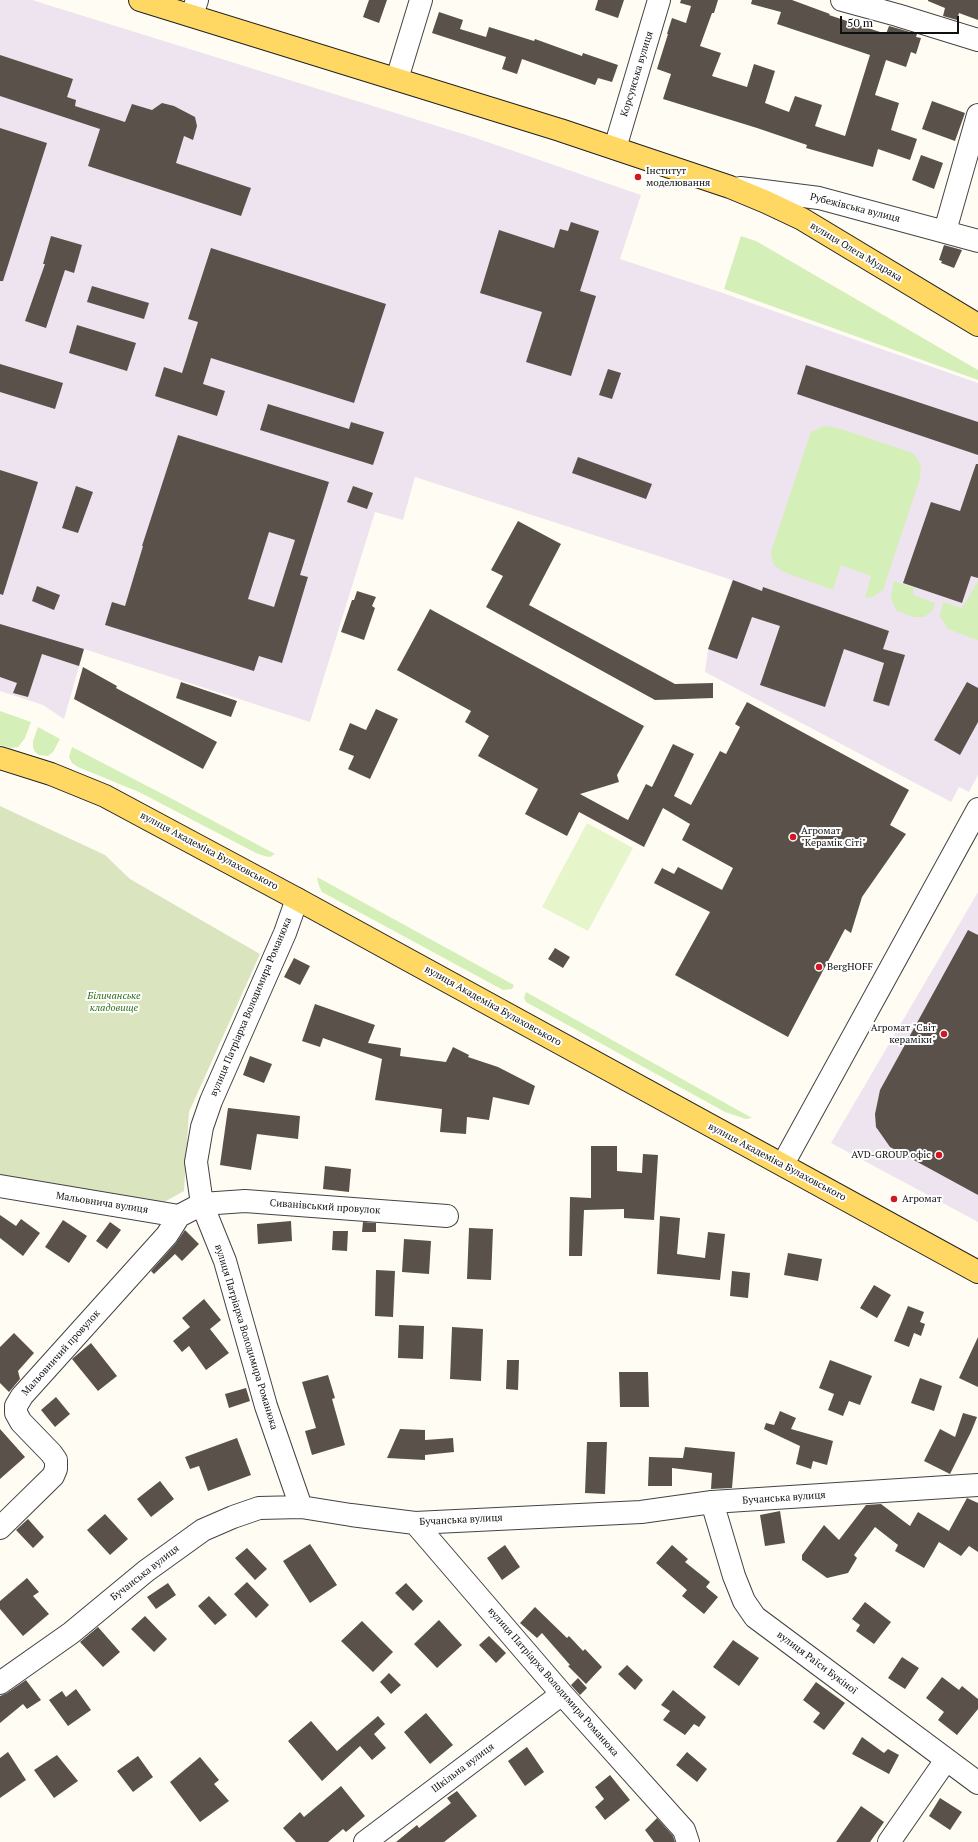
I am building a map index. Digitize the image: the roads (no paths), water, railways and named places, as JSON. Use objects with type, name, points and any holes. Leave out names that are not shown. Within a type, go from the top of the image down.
[{"type":"main road","name":"вулиця Олега Мудрака","points":[[140,0],[194,8],[397,79],[615,148],[730,187],[766,202],[802,220],[978,325]]},
{"type":"main road","name":"вулиця Академіка Булаховського","points":[[0,758],[51,774],[105,796],[297,899],[978,1272]]},
{"type":"street","points":[[397,79],[422,0]]},
{"type":"street","name":"Корсунська вулиця","points":[[615,148],[659,0]]},
{"type":"street","points":[[842,0],[900,8],[978,40]]},
{"type":"street","points":[[945,232],[978,115]]},
{"type":"street","name":"Рубежівська вулиця","points":[[730,187],[819,198],[978,241]]},
{"type":"street","points":[[783,1164],[978,809]]},
{"type":"street","name":"вулиця Патріарха Володимира Романюка","points":[[297,899],[285,933],[211,1101],[202,1127],[196,1162],[202,1204],[225,1261],[266,1406],[301,1507]]},
{"type":"street","name":"Мальовнича вулиця","points":[[0,1186],[179,1216]]},
{"type":"street","name":"Сиванівський провулок","points":[[202,1204],[245,1201],[447,1216]]},
{"type":"street","points":[[179,1216],[202,1204]]},
{"type":"street","name":"Мальовничий провулок","points":[[0,1528],[53,1476],[56,1469],[56,1460],[21,1422],[16,1413],[16,1406],[167,1235],[179,1216]]},
{"type":"street","name":"Бучанська вулиця","points":[[0,1683],[71,1633],[146,1571],[203,1530],[233,1516],[260,1508],[301,1507],[415,1523],[640,1512],[712,1502],[978,1485]]},
{"type":"street","name":"вулиця Раїси Букіної","points":[[712,1502],[734,1576],[744,1601],[755,1617],[978,1783]]},
{"type":"street","name":"вулиця Патріарха Володимира Романюка","points":[[415,1523],[562,1694],[684,1830],[688,1842]]},
{"type":"street","name":"Шкільна вулиця","points":[[365,1842],[562,1694]]},
{"type":"street","points":[[890,1842],[946,1760]]},
{"type":"place","name":"Інститут моделювання","points":[[638,177]]},
{"type":"place","name":"Агромат \"Керамік Сіті\"","points":[[793,837]]},
{"type":"place","name":"BergHOFF","points":[[819,967]]},
{"type":"place","name":"Агромат \"Світ кераміки\"","points":[[944,1034]]},
{"type":"place","name":"AVD-GROUP офіс","points":[[939,1155]]},
{"type":"place","name":"Агромат","points":[[894,1199]]},
{"type":"park label","name":"Біличанське кладовище","points":[[114,1002]]}]
